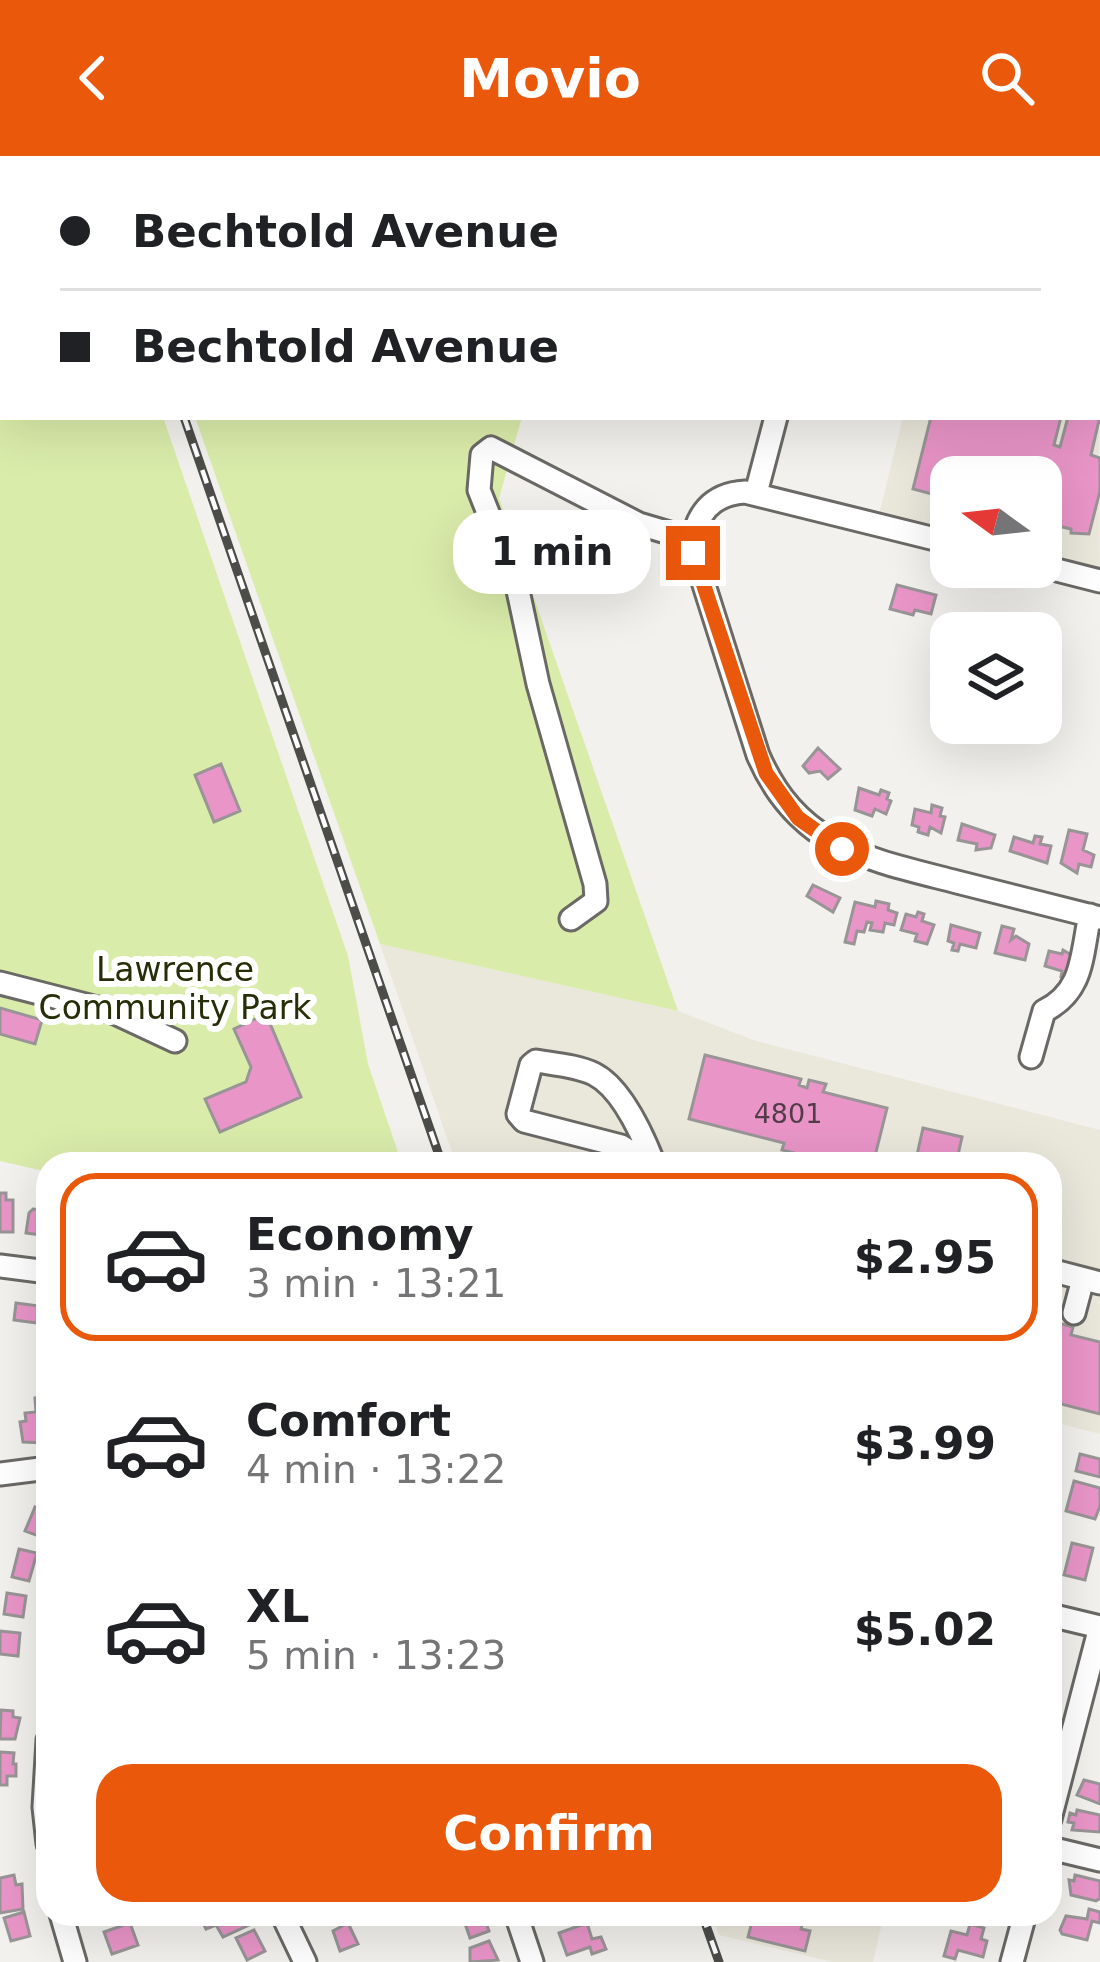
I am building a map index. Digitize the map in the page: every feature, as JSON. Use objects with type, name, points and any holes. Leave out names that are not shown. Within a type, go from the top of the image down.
[{"type":"street","points":[[756,493],[775,420]]},
{"type":"street","points":[[571,919],[596,901],[595,884],[538,683],[517,586],[479,490],[482,455],[491,448],[639,524],[693,540]]},
{"type":"street","points":[[930,538],[756,493],[735,492],[707,507],[695,526],[693,553],[760,761],[789,808],[834,844],[873,860],[1095,917],[1074,989],[1044,1011],[1031,1057]]},
{"type":"street","points":[[1062,571],[1100,581]]},
{"type":"street","points":[[0,982],[113,1012],[175,1041]]},
{"type":"street","points":[[631,1152],[524,1121],[518,1114],[531,1065],[536,1061],[558,1064],[598,1075],[639,1124],[648,1152]]},
{"type":"street","points":[[0,1266],[36,1270]]},
{"type":"street","points":[[1062,1273],[1092,1281],[1074,1313]]},
{"type":"street","points":[[0,1474],[36,1470]]},
{"type":"street","points":[[1062,1618],[1100,1627],[1062,1773]]},
{"type":"street","points":[[1062,1851],[1100,1860]]},
{"type":"street","points":[[64,1926],[75,1962]]},
{"type":"street","points":[[288,1926],[305,1962]]},
{"type":"street","points":[[520,1926],[532,1962]]},
{"type":"street","points":[[1012,1962],[1022,1926]]},
{"type":"shaded area","points":[[902,420],[1099,420],[1100,590],[1062,580],[1062,456],[930,456],[930,545],[875,531]]},
{"type":"shaded area","points":[[380,944],[678,1011],[756,1041],[1100,1130],[1100,1434],[1062,1424],[1062,1152],[452,1152]]},
{"type":"shaded area","points":[[716,1926],[881,1926],[873,1962],[833,1962],[719,1935]]},
{"type":"green space","name":"Lawrence Community Park","points":[[0,420],[164,420],[348,956],[368,1064],[398,1152],[36,1152],[36,1169],[0,1161]]},
{"type":"green space","points":[[196,420],[521,420],[499,498],[678,1011],[380,944]]},
{"type":"building","points":[[930,420],[1060,420],[1054,445],[1060,447],[1067,420],[1099,420],[1091,455],[1100,458],[1100,491],[1089,534],[1071,533],[1062,527],[1062,456],[930,456],[930,493],[913,489]]},
{"type":"building","points":[[897,585],[936,595],[930,614],[890,609]]},
{"type":"building","points":[[818,748],[840,769],[828,779],[803,766]]},
{"type":"building","points":[[221,764],[240,811],[214,822],[195,775]]},
{"type":"building","points":[[859,788],[879,795],[881,790],[889,793],[886,814],[875,809],[872,816],[855,810]]},
{"type":"building","points":[[932,805],[942,808],[940,816],[945,817],[941,833],[930,827],[928,835],[918,832],[919,827],[912,825],[915,809],[931,813]]},
{"type":"building","points":[[962,824],[995,835],[991,848],[976,850],[977,844],[958,840]]},
{"type":"building","points":[[1069,830],[1087,834],[1083,850],[1094,855],[1091,867],[1079,864],[1077,873],[1061,863]]},
{"type":"building","points":[[1035,836],[1042,837],[1040,844],[1051,846],[1047,863],[1010,851],[1014,837],[1033,843]]},
{"type":"building","points":[[813,885],[840,898],[833,912],[807,896]]},
{"type":"building","points":[[876,901],[889,904],[888,910],[897,913],[894,925],[885,923],[883,932],[870,930],[872,923],[867,922],[864,932],[857,931],[854,944],[845,942],[855,902],[875,907]]},
{"type":"building","points":[[918,912],[924,914],[922,921],[934,925],[927,944],[915,941],[917,934],[901,930],[906,914],[916,917]]},
{"type":"building","points":[[951,925],[980,933],[976,948],[960,944],[958,951],[952,950],[954,943],[948,941]]},
{"type":"building","points":[[1002,926],[1014,929],[1011,940],[1016,936],[1029,944],[1025,960],[995,953]]},
{"type":"building","points":[[1063,950],[1078,959],[1072,980],[1045,966],[1049,951],[1062,954]]},
{"type":"building","points":[[0,1008],[42,1020],[35,1044],[0,1034]]},
{"type":"building","points":[[266,1014],[301,1097],[220,1132],[205,1099],[246,1082],[251,1067],[234,1029]]},
{"type":"building","points":[[705,1055],[801,1079],[799,1085],[807,1088],[809,1080],[826,1084],[823,1092],[887,1108],[876,1152],[790,1152],[782,1150],[784,1143],[689,1119]]},
{"type":"building","points":[[923,1128],[962,1137],[959,1152],[918,1152]]},
{"type":"building","points":[[0,1193],[13,1200],[13,1232],[0,1232]]},
{"type":"building","points":[[36,1209],[36,1234],[26,1233],[29,1213]]},
{"type":"building","points":[[16,1303],[36,1306],[36,1323],[14,1320]]},
{"type":"building","points":[[1062,1324],[1073,1327],[1071,1335],[1100,1342],[1100,1414],[1062,1404]]},
{"type":"building","points":[[36,1412],[36,1443],[23,1442],[20,1422],[26,1421],[25,1413]]},
{"type":"building","points":[[1080,1454],[1100,1459],[1100,1477],[1076,1471]]},
{"type":"building","points":[[1074,1481],[1100,1488],[1095,1519],[1066,1511]]},
{"type":"building","points":[[35,1507],[36,1507],[36,1535],[25,1531]]},
{"type":"building","points":[[1072,1543],[1093,1548],[1085,1580],[1064,1575]]},
{"type":"building","points":[[19,1549],[36,1553],[29,1581],[12,1577]]},
{"type":"building","points":[[7,1593],[26,1596],[23,1617],[4,1614]]},
{"type":"building","points":[[0,1631],[20,1633],[18,1656],[0,1654]]},
{"type":"building","points":[[1,1710],[13,1711],[13,1717],[20,1718],[15,1739],[0,1739]]},
{"type":"building","points":[[0,1752],[14,1753],[16,1776],[7,1776],[7,1785],[0,1785]]},
{"type":"building","points":[[1084,1780],[1100,1784],[1100,1804],[1077,1795]]},
{"type":"building","points":[[1077,1810],[1100,1815],[1100,1832],[1072,1830],[1070,1813],[1076,1815]]},
{"type":"building","points":[[14,1875],[16,1885],[22,1884],[23,1909],[0,1913],[0,1878]]},
{"type":"building","points":[[1075,1875],[1100,1881],[1100,1898],[1071,1895],[1069,1880],[1074,1881]]},
{"type":"building","points":[[1089,1909],[1100,1912],[1100,1923],[1092,1921],[1087,1940],[1060,1930],[1066,1916],[1087,1919]]},
{"type":"building","points":[[24,1912],[30,1936],[11,1941],[4,1918]]},
{"type":"building","points":[[131,1926],[138,1945],[112,1954],[104,1932]]},
{"type":"building","points":[[217,1926],[247,1926],[223,1937]]},
{"type":"building","points":[[349,1926],[358,1944],[340,1951],[333,1931]]},
{"type":"building","points":[[466,1926],[487,1926],[489,1931],[470,1938]]},
{"type":"building","points":[[588,1926],[592,1939],[601,1937],[606,1949],[592,1954],[590,1947],[567,1955],[559,1933]]},
{"type":"building","points":[[751,1926],[802,1926],[810,1931],[805,1951],[748,1937]]},
{"type":"building","points":[[969,1926],[984,1928],[983,1957],[958,1950],[955,1959],[944,1956],[951,1931],[967,1935]]},
{"type":"building","points":[[254,1930],[265,1951],[247,1960],[236,1938]]},
{"type":"building","points":[[489,1941],[498,1960],[470,1962],[470,1948]]},
{"type":"railway","points":[[185,420],[438,1152]]},
{"type":"railway","points":[[706,1926],[719,1962]]},
{"type":"route","points":[[693,553],[766,773],[798,818],[842,849]]}]
